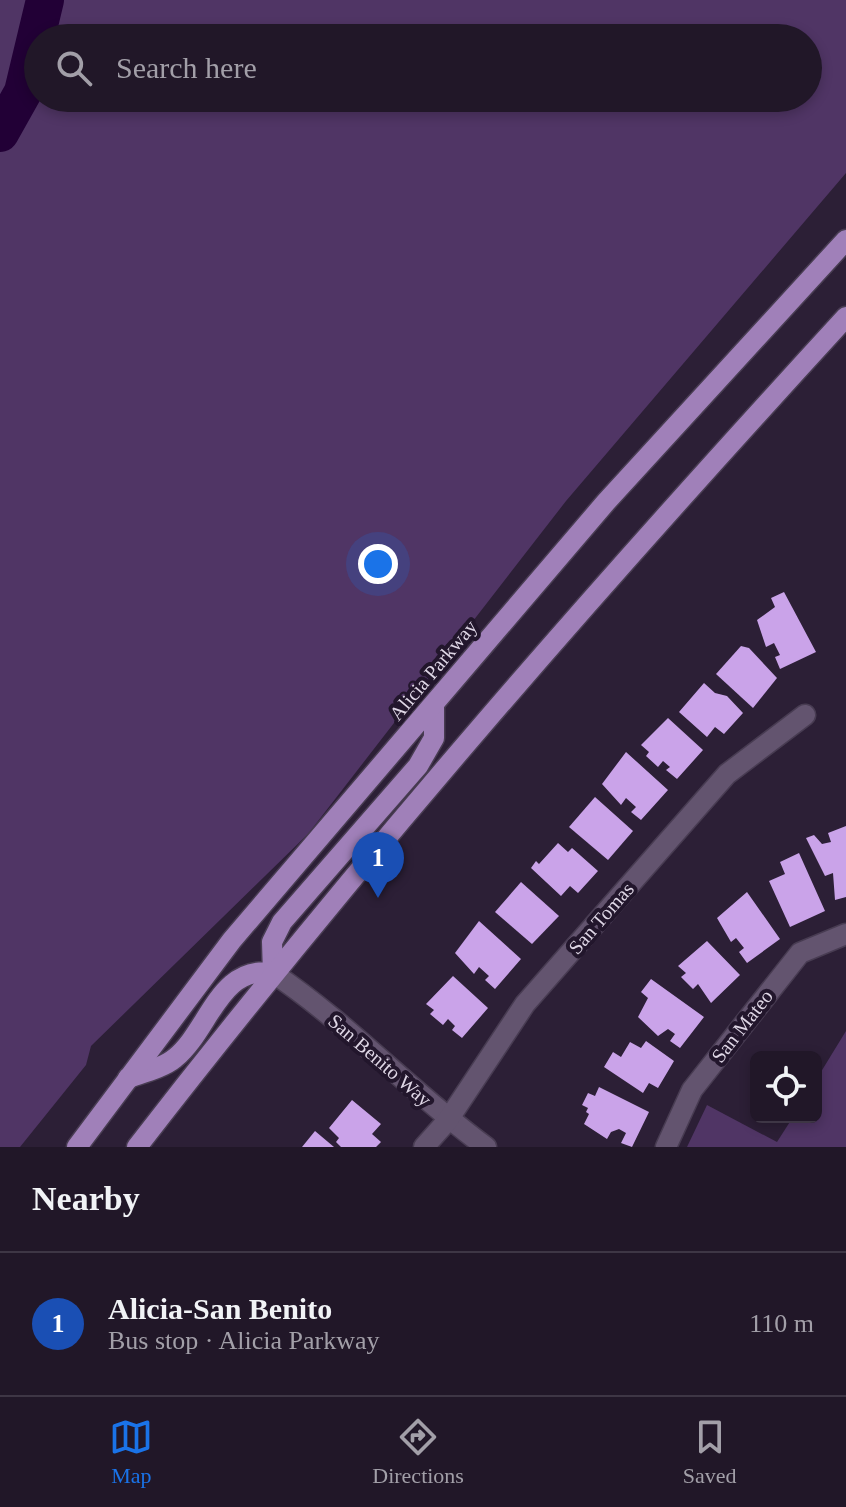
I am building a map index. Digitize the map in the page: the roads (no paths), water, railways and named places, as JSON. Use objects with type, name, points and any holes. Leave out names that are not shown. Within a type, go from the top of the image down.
[{"type":"main road","name":"Alicia Parkway","points":[[77,1147],[232,940],[606,502],[846,240]]},
{"type":"main road","points":[[137,1147],[273,973],[645,536],[846,317]]},
{"type":"main road","points":[[273,973],[272,942],[282,922],[418,766],[434,738],[434,707]]},
{"type":"main road","points":[[126,1080],[174,1059],[236,978],[258,970],[273,973]]},
{"type":"street","name":"San Tomas","points":[[424,1147],[448,1120],[525,1004],[717,785],[805,715]]},
{"type":"street","name":"San Mateo","points":[[666,1147],[692,1090],[800,953],[846,934]]},
{"type":"street","name":"San Benito Way","points":[[273,973],[305,994],[448,1120],[486,1147]]},
{"type":"waterway","points":[[39,24],[45,0]]},
{"type":"waterway","points":[[0,133],[24,88]]},
{"type":"place","name":"Alicia-San Benito","points":[[378,898]]}]
